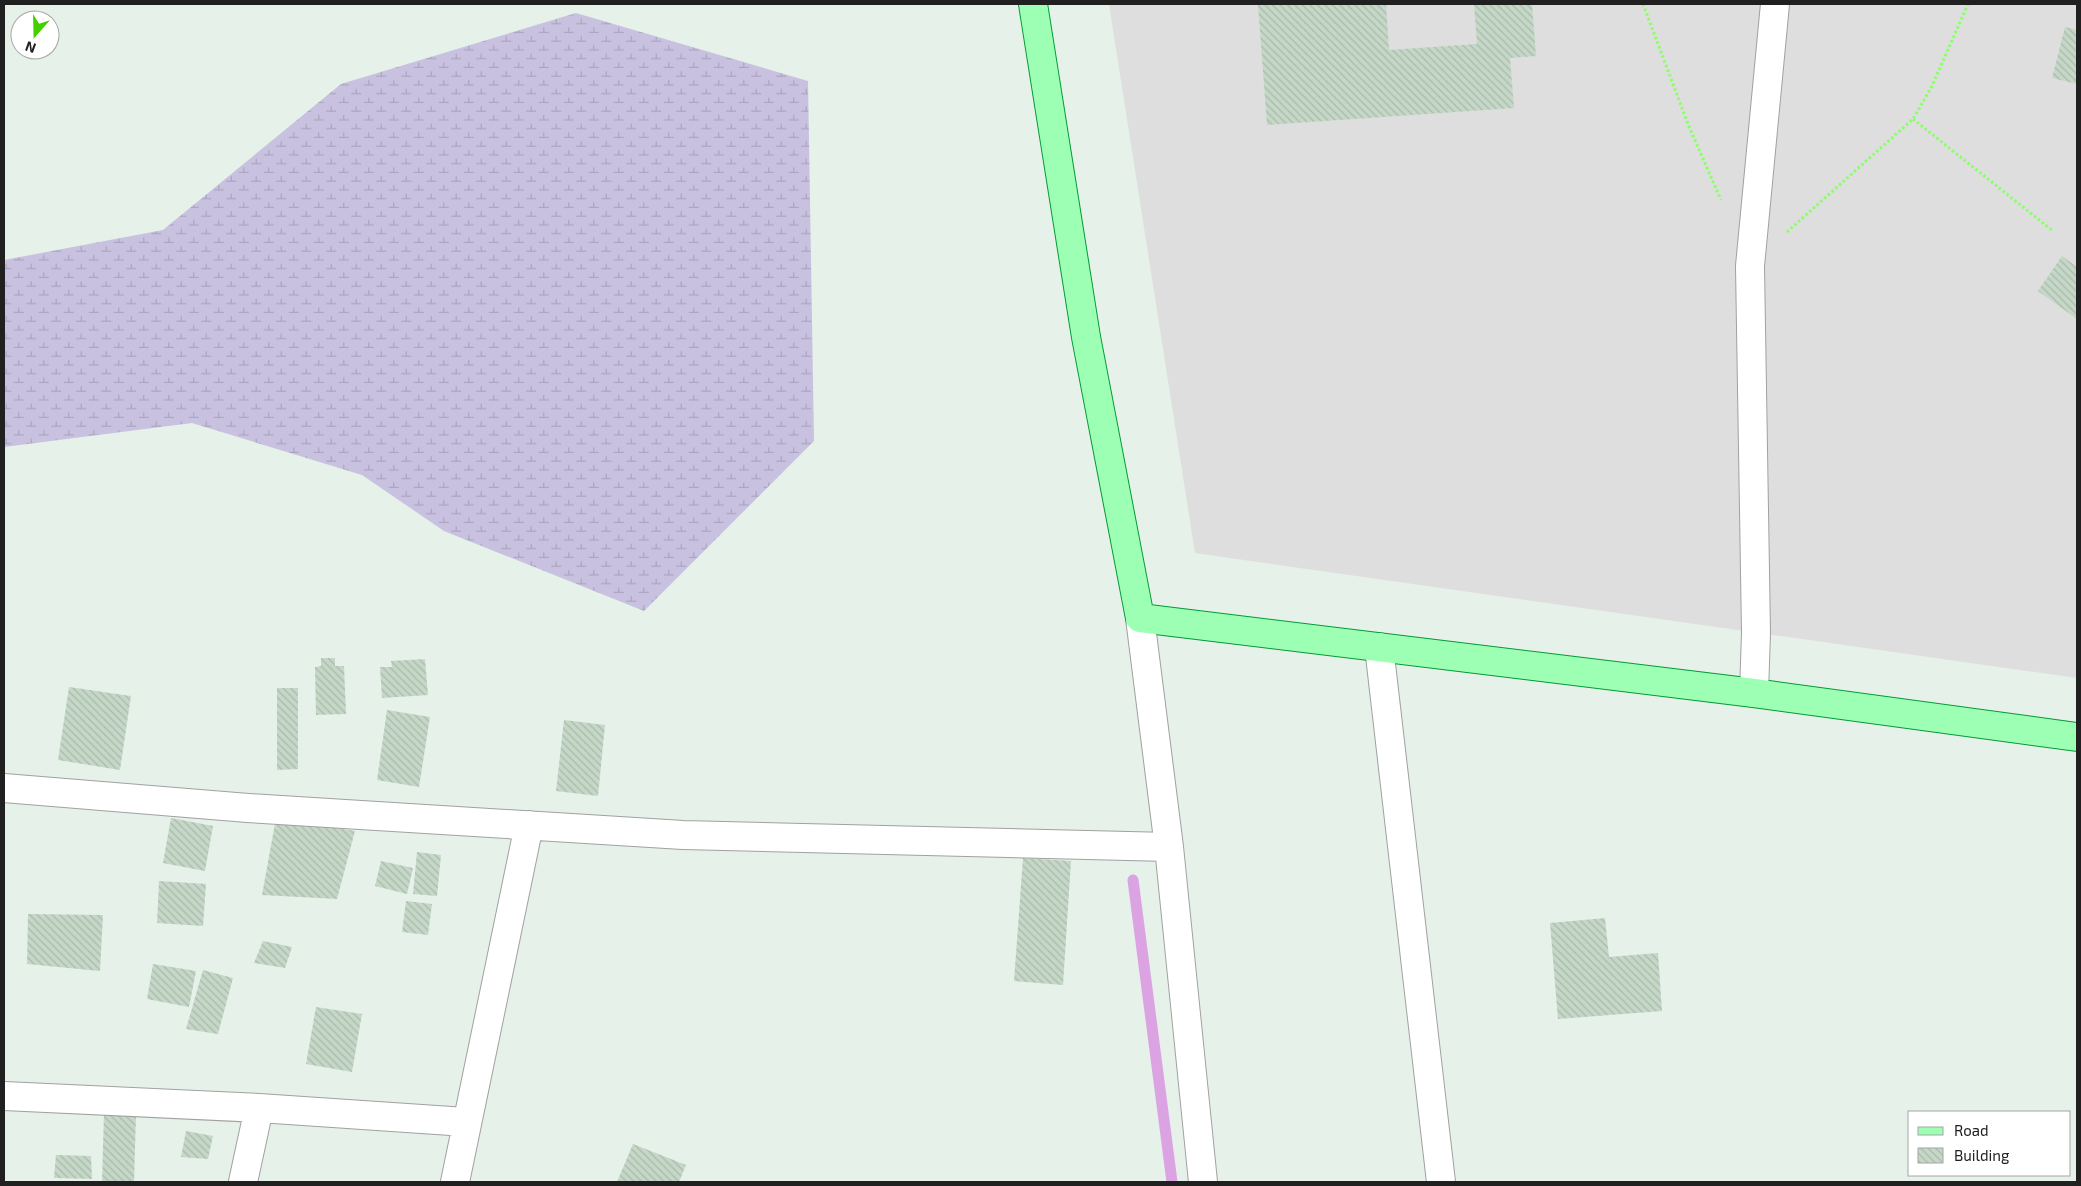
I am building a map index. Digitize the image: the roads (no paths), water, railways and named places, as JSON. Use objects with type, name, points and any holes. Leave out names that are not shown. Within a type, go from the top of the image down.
[{"type":"main road","points":[[1033,4],[1086,337],[1140,618],[1754,693],[2077,737]]},
{"type":"street","points":[[1754,693],[1756,633],[1750,266],[1775,4]]},
{"type":"street","points":[[1140,618],[1169,847],[1203,1182]]},
{"type":"street","points":[[1379,647],[1441,1182]]},
{"type":"street","points":[[4,788],[248,808],[683,835],[1169,847]]},
{"type":"street","points":[[455,1182],[529,825]]},
{"type":"street","points":[[4,1096],[259,1108],[466,1122]]},
{"type":"street","points":[[243,1182],[259,1108]]},
{"type":"waterway","points":[[1133,880],[1172,1182]]}]
